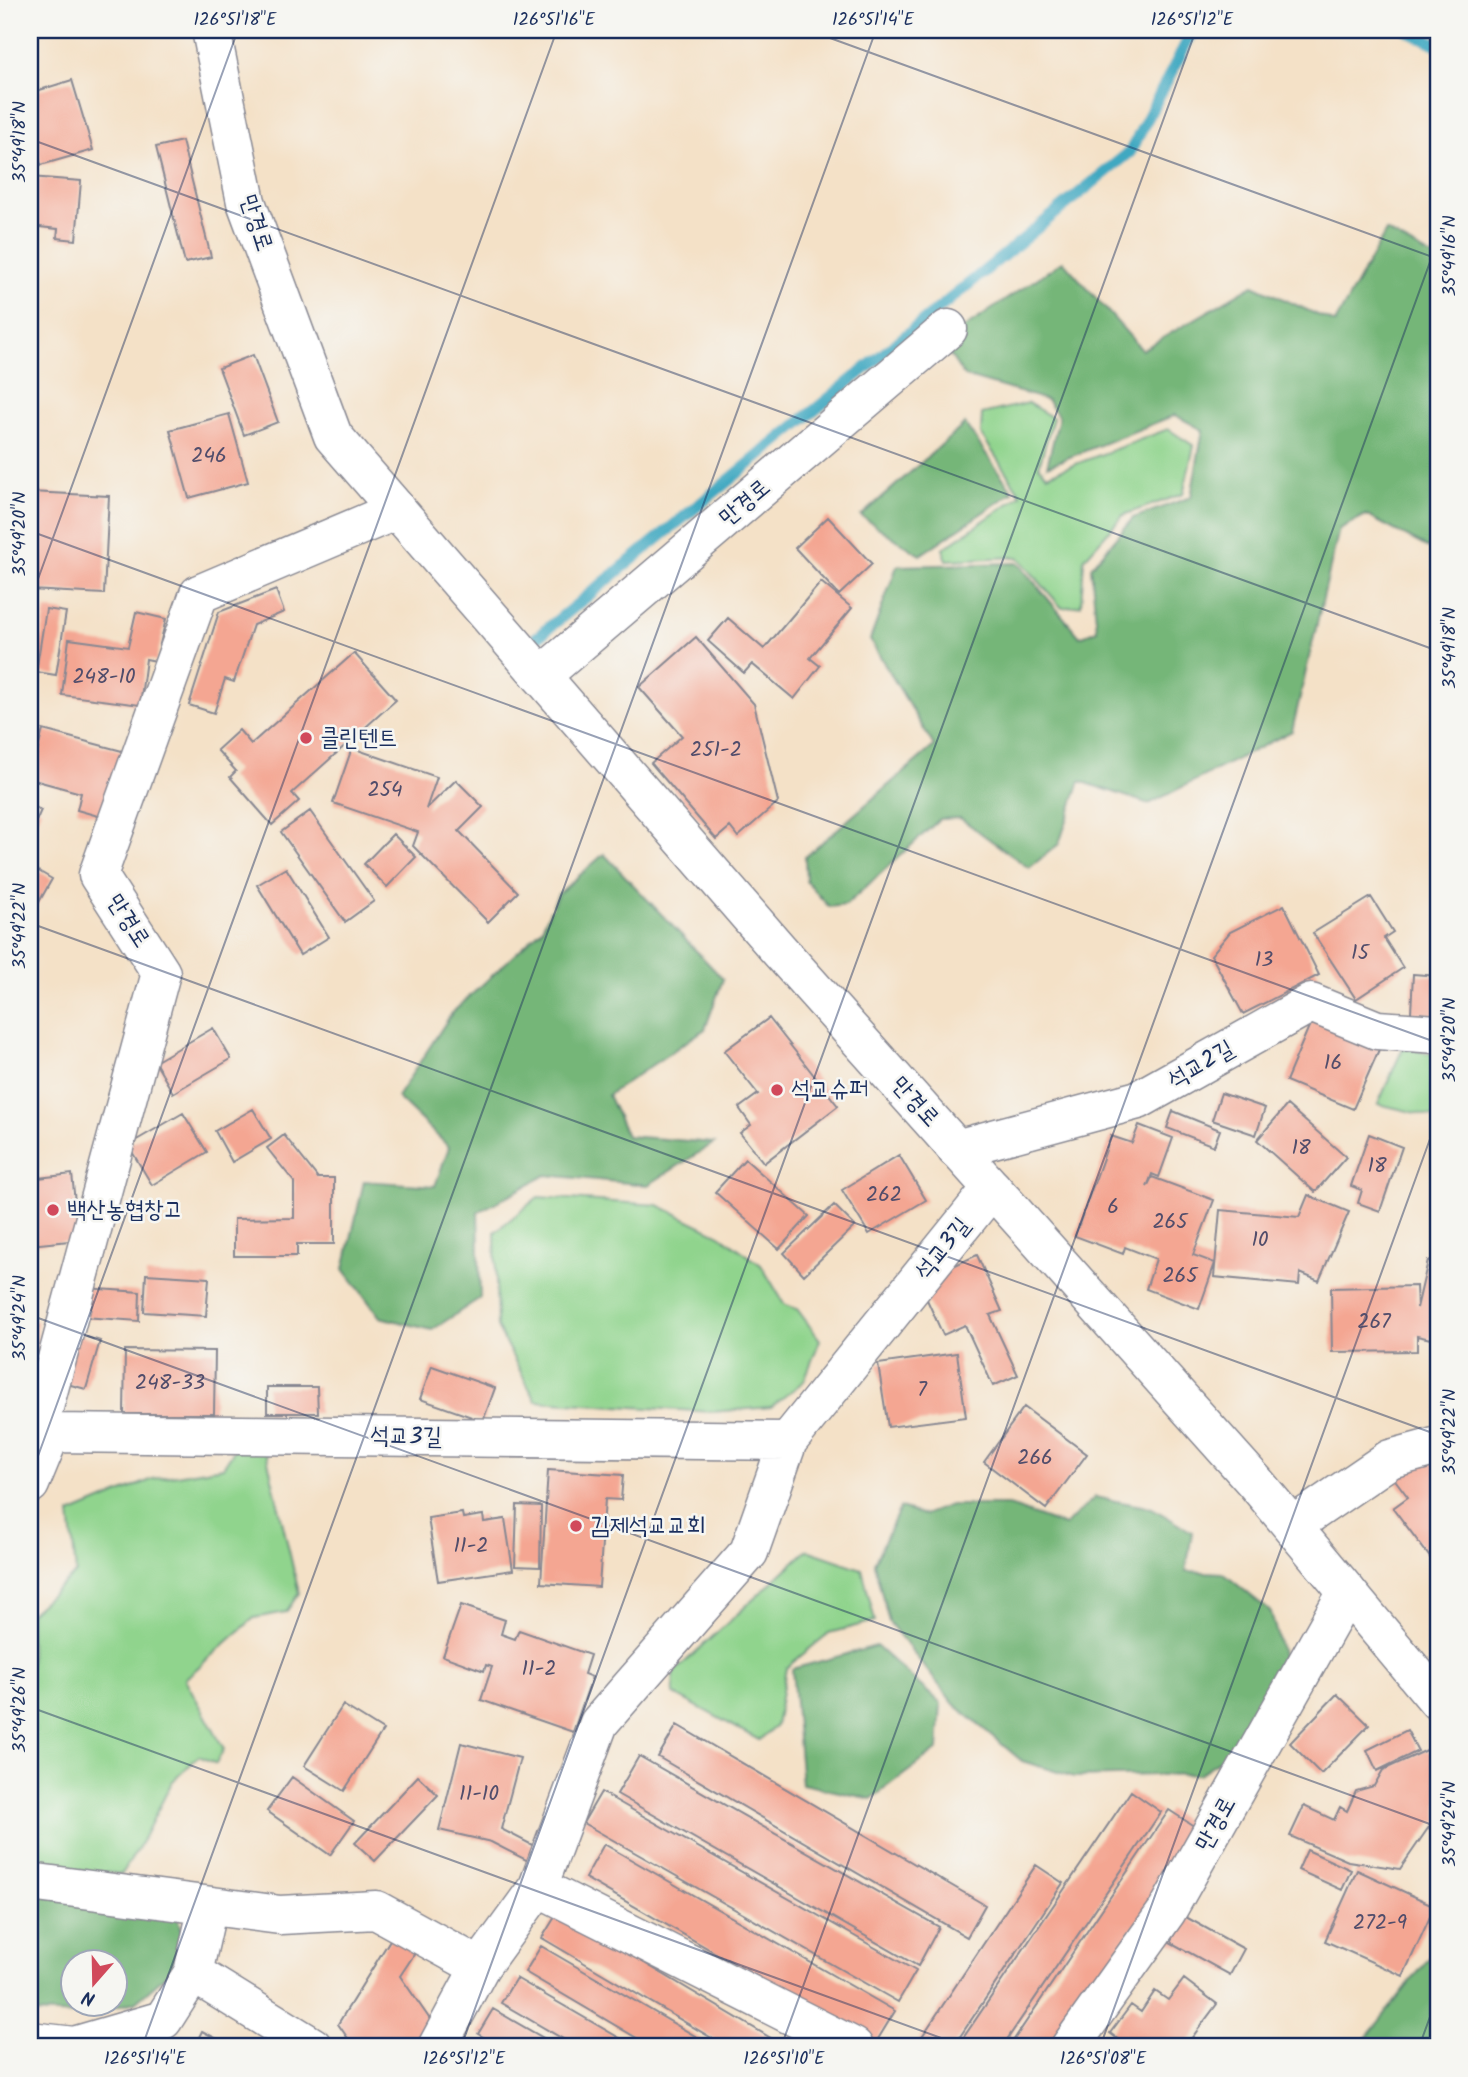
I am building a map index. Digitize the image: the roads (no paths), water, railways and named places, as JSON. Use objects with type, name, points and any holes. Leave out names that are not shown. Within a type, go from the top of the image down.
[{"type":"street","name":"만경로","points":[[211,30],[246,202],[333,436],[778,949],[1246,1472],[1438,1701]]},
{"type":"street","name":"만경로","points":[[541,676],[948,329]]},
{"type":"street","name":"만경로","points":[[40,1424],[161,972],[99,875],[199,594],[397,510]]},
{"type":"street","name":"석교2길","points":[[956,1149],[1138,1100],[1311,1003],[1377,1030],[1438,1034]]},
{"type":"street","name":"석교3길","points":[[437,2047],[480,1967],[538,1887],[598,1723],[749,1552],[788,1441],[992,1188]]},
{"type":"street","name":"석교3길","points":[[40,1424],[788,1441]]},
{"type":"street","points":[[30,1484],[40,1424]]},
{"type":"street","points":[[1292,1526],[1390,1459],[1438,1446]]},
{"type":"street","name":"만경로","points":[[1070,2047],[1167,1911],[1347,1592]]},
{"type":"street","points":[[30,1882],[279,1916],[376,1910],[480,1967]]},
{"type":"street","points":[[538,1887],[853,2047]]},
{"type":"street","points":[[30,2041],[75,2046],[163,2020],[193,1973],[208,1906]]},
{"type":"street","points":[[193,1973],[313,2047]]},
{"type":"waterway","points":[[524,648],[1130,152],[1193,30]]},
{"type":"waterway","points":[[1407,30],[1438,45]]},
{"type":"place","name":"클린텐트","points":[[306,738]]},
{"type":"place","name":"석교슈퍼","points":[[777,1090]]},
{"type":"place","name":"백산농협창고","points":[[53,1210]]},
{"type":"place","name":"김제석교교회","points":[[576,1526]]}]
